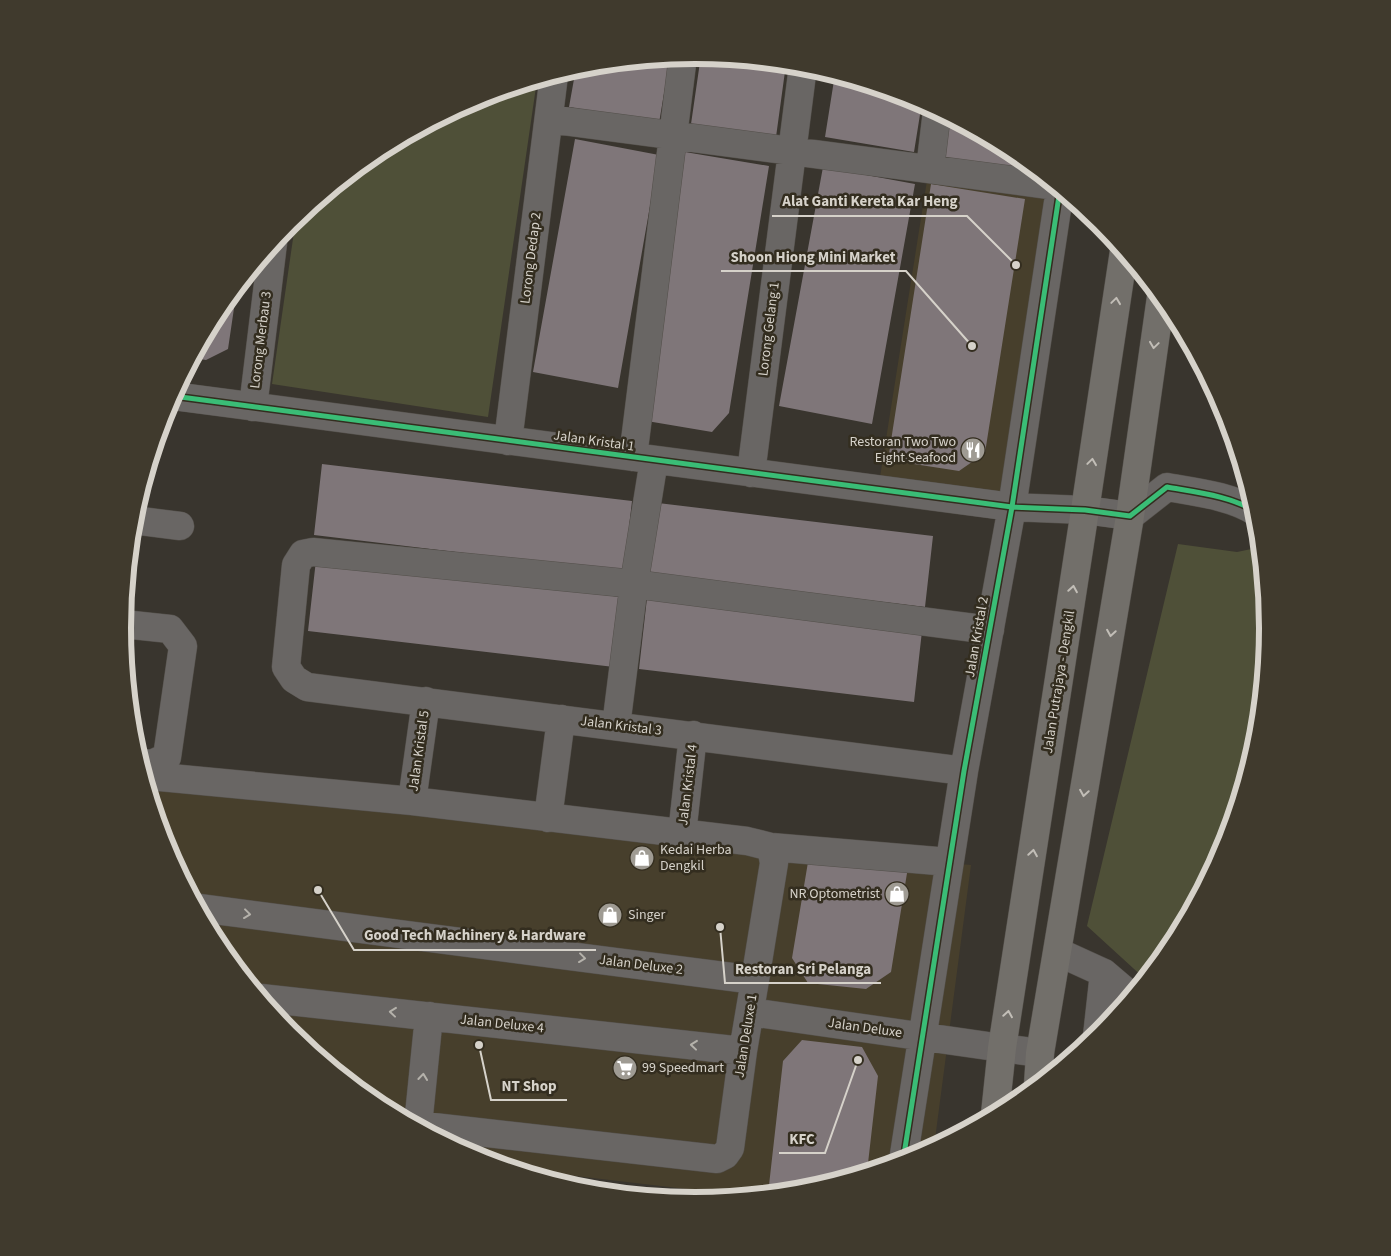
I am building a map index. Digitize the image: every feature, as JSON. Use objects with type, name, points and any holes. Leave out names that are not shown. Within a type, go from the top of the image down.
[{"type":"main road","name":"Jalan Putrajaya - Dengkil","points":[[997,1105],[1002,1048],[1123,259]]},
{"type":"main road","points":[[1039,1076],[1040,1052],[1130,516],[1160,308]]},
{"type":"street","points":[[616,726],[634,584],[643,459],[673,136],[682,64]]},
{"type":"street","name":"Lorong Gelang 1","points":[[751,473],[802,74]]},
{"type":"street","name":"Lorong Dedap 2","points":[[508,440],[553,82]]},
{"type":"street","points":[[930,169],[936,118]]},
{"type":"street","points":[[548,119],[1044,184]]},
{"type":"street","name":"Jalan Kristal 2","points":[[903,1152],[964,771],[1012,508],[1059,196]]},
{"type":"street","name":"Lorong Merbau 3","points":[[253,407],[272,255]]},
{"type":"street","name":"Jalan Kristal 1","points":[[181,397],[1012,508],[1085,510],[1130,516]]},
{"type":"street","points":[[1130,516],[1167,487],[1246,505]]},
{"type":"street","points":[[141,521],[180,526]]},
{"type":"street","name":"Jalan Kristal 3","points":[[634,584],[313,552],[303,554],[296,565],[286,667],[294,679],[307,686],[964,771]]},
{"type":"street","points":[[634,584],[990,630]]},
{"type":"street","points":[[131,625],[170,629],[183,646],[167,757],[147,763]]},
{"type":"street","name":"Jalan Kristal 5","points":[[412,801],[426,701]]},
{"type":"street","points":[[548,818],[562,719]]},
{"type":"street","name":"Jalan Kristal 4","points":[[682,834],[694,735]]},
{"type":"street","points":[[148,765],[160,777],[412,801],[747,842],[771,847],[949,862]]},
{"type":"street","name":"Jalan Deluxe 1","points":[[432,1127],[717,1159],[724,1155],[730,1148],[742,1051],[756,980],[774,864],[771,847]]},
{"type":"street","name":"Jalan Deluxe 2","points":[[206,909],[756,980]]},
{"type":"street","points":[[1058,952],[1104,973],[1126,992]]},
{"type":"street","points":[[1099,1021],[1104,973]]},
{"type":"street","name":"Jalan Deluxe 4","points":[[270,999],[742,1051]]},
{"type":"street","name":"Jalan Deluxe","points":[[750,1012],[1040,1052]]},
{"type":"street","points":[[418,1119],[429,1016]]},
{"type":"shaded area","points":[[937,118],[978,139],[1051,190],[1000,492],[880,477]]},
{"type":"shaded area","points":[[150,772],[771,847],[971,865],[935,1138],[877,1162],[842,1173],[769,1187],[709,1192],[548,1173],[514,1162],[446,1134],[413,1117],[352,1076],[323,1052],[271,1000],[226,941],[189,878],[174,844]]},
{"type":"green space","points":[[536,87],[488,417],[272,384],[294,232],[323,204],[352,180],[413,139],[480,107]]},
{"type":"green space","points":[[1178,544],[1237,552],[1254,548],[1259,591],[1260,628],[1255,702],[1241,774],[1217,844],[1202,878],[1165,941],[1140,975],[1087,926]]},
{"type":"building","points":[[700,64],[732,65],[785,72],[776,137],[691,124]]},
{"type":"building","points":[[669,65],[659,123],[569,107],[574,77],[622,69]]},
{"type":"building","points":[[834,81],[877,94],[921,111],[914,152],[825,137]]},
{"type":"building","points":[[944,122],[978,139],[1027,172],[1026,178],[937,164]]},
{"type":"building","points":[[575,139],[659,155],[618,388],[533,372]]},
{"type":"building","points":[[679,151],[769,166],[729,413],[712,432],[635,419]]},
{"type":"building","points":[[823,167],[915,184],[872,424],[779,406]]},
{"type":"building","points":[[931,184],[1025,199],[985,453],[959,471],[888,460]]},
{"type":"building","points":[[235,303],[228,349],[206,360],[200,359]]},
{"type":"building","points":[[322,464],[632,501],[624,572],[314,535]]},
{"type":"building","points":[[658,503],[933,536],[925,607],[649,574]]},
{"type":"building","points":[[316,560],[621,597],[614,667],[308,631]]},
{"type":"building","points":[[647,598],[922,631],[914,702],[639,669]]},
{"type":"building","points":[[810,850],[908,867],[891,972],[866,989],[808,983],[792,958]]},
{"type":"building","points":[[802,1040],[862,1047],[878,1076],[868,1165],[842,1173],[769,1187],[783,1061]]},
{"type":"cycle path","points":[[904,1151],[964,771],[1012,507],[1059,196]]},
{"type":"cycle path","points":[[181,397],[1012,507],[1085,510],[1130,516],[1167,487],[1225,498],[1247,507]]},
{"type":"place","name":"Alat Ganti Kereta Kar Heng","points":[[1016,265]]},
{"type":"place","name":"Shoon Hiong Mini Market","points":[[972,346]]},
{"type":"place","name":"Restoran Two Two Eight Seafood","points":[[973,450]]},
{"type":"place","name":"Kedai Herba Dengkil","points":[[642,858]]},
{"type":"place","name":"Good Tech Machinery & Hardware","points":[[318,890]]},
{"type":"place","name":"NR Optometrist","points":[[897,894]]},
{"type":"place","name":"Singer","points":[[610,915]]},
{"type":"place","name":"Restoran Sri Pelanga","points":[[720,927]]},
{"type":"place","name":"NT Shop","points":[[479,1045]]},
{"type":"place","name":"KFC","points":[[858,1060]]},
{"type":"place","name":"99 Speedmart","points":[[625,1068]]}]
